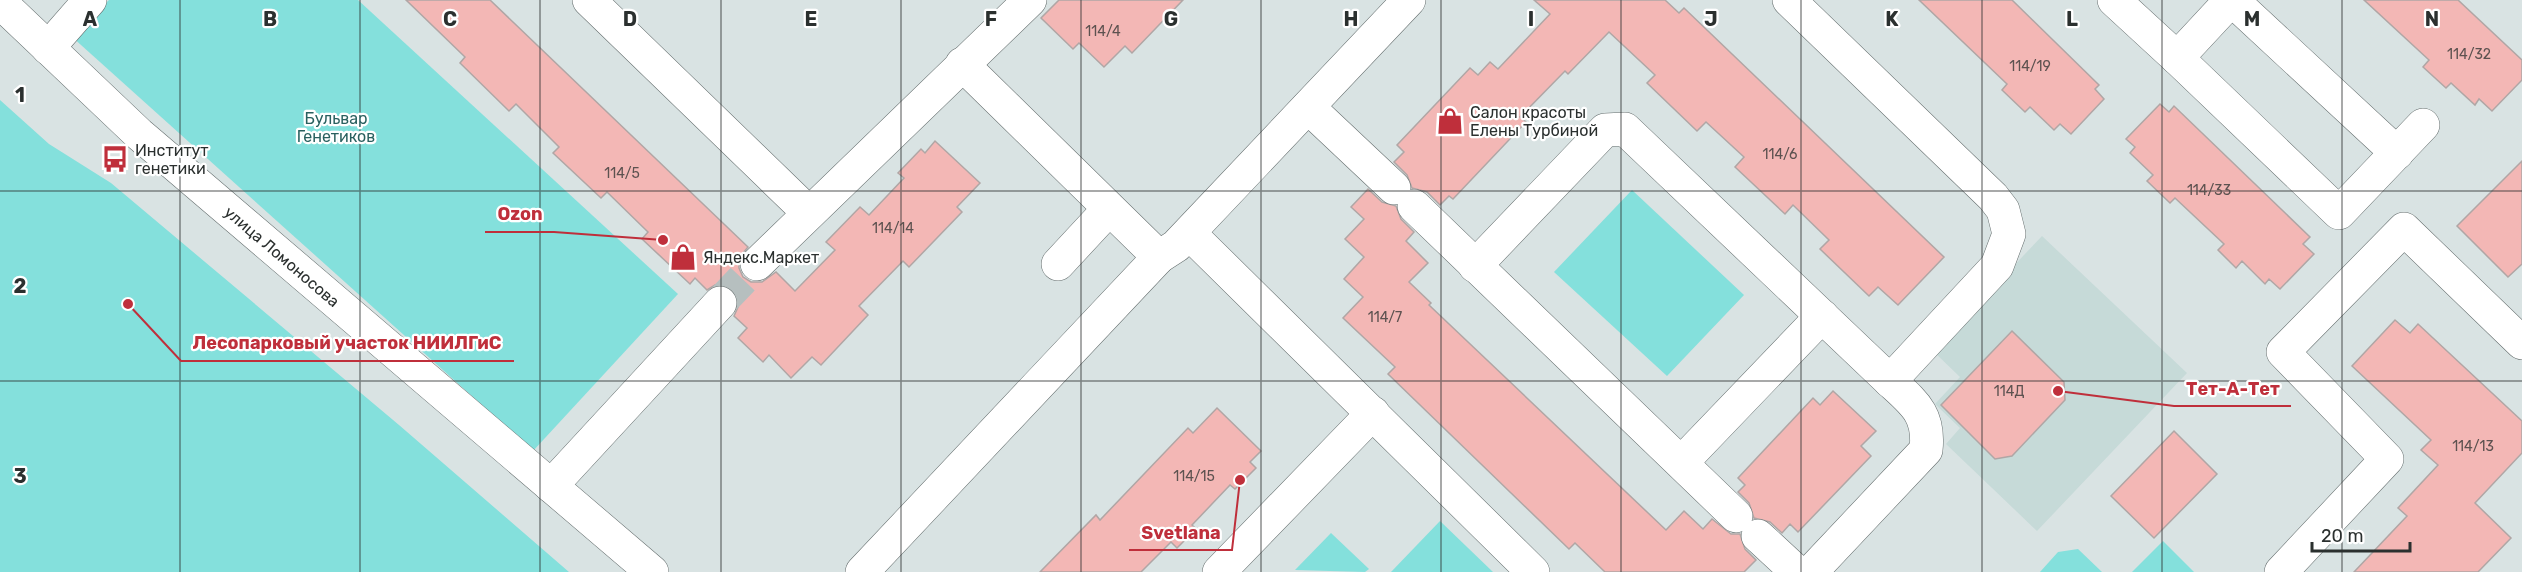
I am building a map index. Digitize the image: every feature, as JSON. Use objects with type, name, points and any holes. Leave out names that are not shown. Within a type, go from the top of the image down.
[{"type":"main road","points":[[48,48],[90,0]]},
{"type":"main road","points":[[589,0],[808,212]]},
{"type":"main road","points":[[757,264],[1029,0]]},
{"type":"main road","points":[[862,572],[1159,257],[1176,246],[1189,233],[1409,0]]},
{"type":"main road","points":[[1789,0],[1994,197],[2003,210],[2009,234],[1997,266],[1890,381]]},
{"type":"main road","points":[[2114,0],[2339,213],[2423,125]]},
{"type":"main road","points":[[2177,58],[2231,0],[2397,153]]},
{"type":"main road","name":"улица Ломоносова","points":[[0,2],[138,134],[652,572]]},
{"type":"main road","points":[[962,64],[1159,257]]},
{"type":"main road","points":[[1308,107],[1797,572]]},
{"type":"main road","points":[[1475,266],[1605,130],[1625,129],[1921,410],[1928,435],[1926,450],[1811,572]]},
{"type":"main road","points":[[1058,264],[1109,209]]},
{"type":"main road","points":[[2281,572],[2387,459],[2283,352],[2404,229],[2522,343]]},
{"type":"main road","points":[[1189,233],[1533,572]]},
{"type":"main road","points":[[551,486],[720,303]]},
{"type":"main road","points":[[1682,462],[1822,316]]},
{"type":"main road","points":[[1218,572],[1373,413]]},
{"type":"shaded area","points":[[2042,236],[2187,373],[2037,531],[1946,444],[1960,428],[1935,404],[1960,377],[1933,351]]},
{"type":"green space","name":"Бульвар Генетиков","points":[[109,0],[358,0],[678,294],[533,451],[71,36]]},
{"type":"green space","points":[[0,100],[49,144],[111,183],[399,425],[569,572],[0,572]]},
{"type":"green space","points":[[1632,190],[1744,295],[1667,376],[1554,272]]},
{"type":"green space","points":[[1440,521],[1493,572],[1391,572]]},
{"type":"green space","points":[[1331,533],[1369,569],[1365,572],[1295,570]]},
{"type":"green space","points":[[2163,541],[2194,572],[2132,572]]},
{"type":"green space","points":[[2078,549],[2102,572],[2040,572],[2058,552]]},
{"type":"building","points":[[406,0],[490,0],[748,247],[739,258],[739,268],[743,277],[751,282],[762,282],[776,272],[795,291],[835,250],[826,242],[860,207],[869,215],[904,178],[898,173],[921,149],[925,153],[935,141],[980,183],[957,207],[962,212],[909,267],[903,261],[859,306],[868,315],[821,365],[812,357],[791,378],[769,355],[763,362],[738,338],[747,328],[734,316],[738,307],[738,297],[733,290],[724,285],[715,285],[707,290],[695,278],[690,284],[642,239],[648,232],[607,192],[601,198],[553,153],[559,147],[516,104],[509,111],[460,63],[465,57]]},
{"type":"building","points":[[1059,0],[1183,0],[1132,53],[1125,46],[1104,67],[1079,43],[1073,49],[1041,18]]},
{"type":"building","points":[[1534,0],[1665,0],[1679,13],[1684,8],[1944,257],[1898,305],[1878,287],[1869,296],[1820,249],[1829,240],[1793,205],[1785,214],[1735,167],[1744,157],[1706,122],[1697,131],[1647,83],[1655,75],[1609,32],[1568,74],[1565,71],[1520,117],[1526,122],[1453,199],[1449,196],[1440,205],[1427,192],[1412,188],[1407,175],[1394,162],[1404,152],[1397,145],[1470,68],[1478,75],[1490,62],[1498,69],[1550,14]]},
{"type":"building","points":[[1919,0],[2012,0],[2099,85],[2095,89],[2104,99],[2071,134],[2060,124],[2054,130],[2030,107],[2025,112],[2002,90],[2007,84]]},
{"type":"building","points":[[2364,0],[2458,0],[2522,60],[2522,80],[2492,111],[2479,99],[2475,105],[2451,83],[2446,88],[2423,67],[2429,60]]},
{"type":"building","points":[[2160,104],[2169,112],[2174,106],[2310,237],[2303,244],[2314,254],[2280,289],[2269,279],[2265,284],[2242,261],[2236,268],[2218,250],[2224,244],[2175,198],[2170,203],[2147,181],[2153,175],[2130,153],[2135,147],[2126,139]]},
{"type":"building","points":[[2522,161],[2522,264],[2508,277],[2457,226]]},
{"type":"building","points":[[1368,189],[1382,202],[1396,206],[1401,219],[1414,232],[1406,241],[1428,263],[1409,282],[1431,303],[1429,305],[1666,530],[1684,511],[1703,529],[1712,519],[1731,534],[1740,534],[1745,549],[1756,560],[1744,572],[1605,572],[1575,543],[1569,549],[1388,374],[1395,367],[1343,318],[1363,297],[1344,279],[1364,257],[1345,239],[1364,219],[1351,207]]},
{"type":"building","points":[[2395,320],[2410,333],[2418,324],[2522,421],[2522,453],[2475,503],[2511,538],[2478,572],[2354,572],[2407,516],[2398,508],[2438,465],[2421,450],[2431,440],[2352,366]]},
{"type":"building","points":[[2012,331],[2064,382],[2065,400],[2012,456],[1995,459],[1941,405]]},
{"type":"building","points":[[1833,391],[1876,431],[1861,446],[1871,456],[1798,532],[1790,524],[1782,533],[1770,522],[1754,518],[1749,503],[1738,492],[1745,485],[1738,478],[1813,398],[1820,405]]},
{"type":"building","points":[[1217,408],[1261,451],[1250,462],[1256,468],[1235,489],[1230,485],[1192,525],[1196,529],[1177,548],[1171,542],[1141,572],[1040,572],[1096,515],[1100,520],[1188,428],[1193,433]]},
{"type":"building","points":[[2174,431],[2217,474],[2154,538],[2111,496]]},
{"type":"tunnel","points":[[720,303],[757,264]]},
{"type":"place","name":"Салон красоты Елены Турбиной","points":[[1450,121]]},
{"type":"place","name":"Институт генетики","points":[[115,159]]},
{"type":"place","name":"Ozon","points":[[663,240]]},
{"type":"place","name":"Яндекс.Маркет","points":[[683,257]]},
{"type":"place","name":"Лесопарковый участок НИИЛГиС","points":[[128,304]]},
{"type":"place","name":"Тет-А-Тет","points":[[2058,391]]},
{"type":"place","name":"Svetlana","points":[[1240,480]]}]
